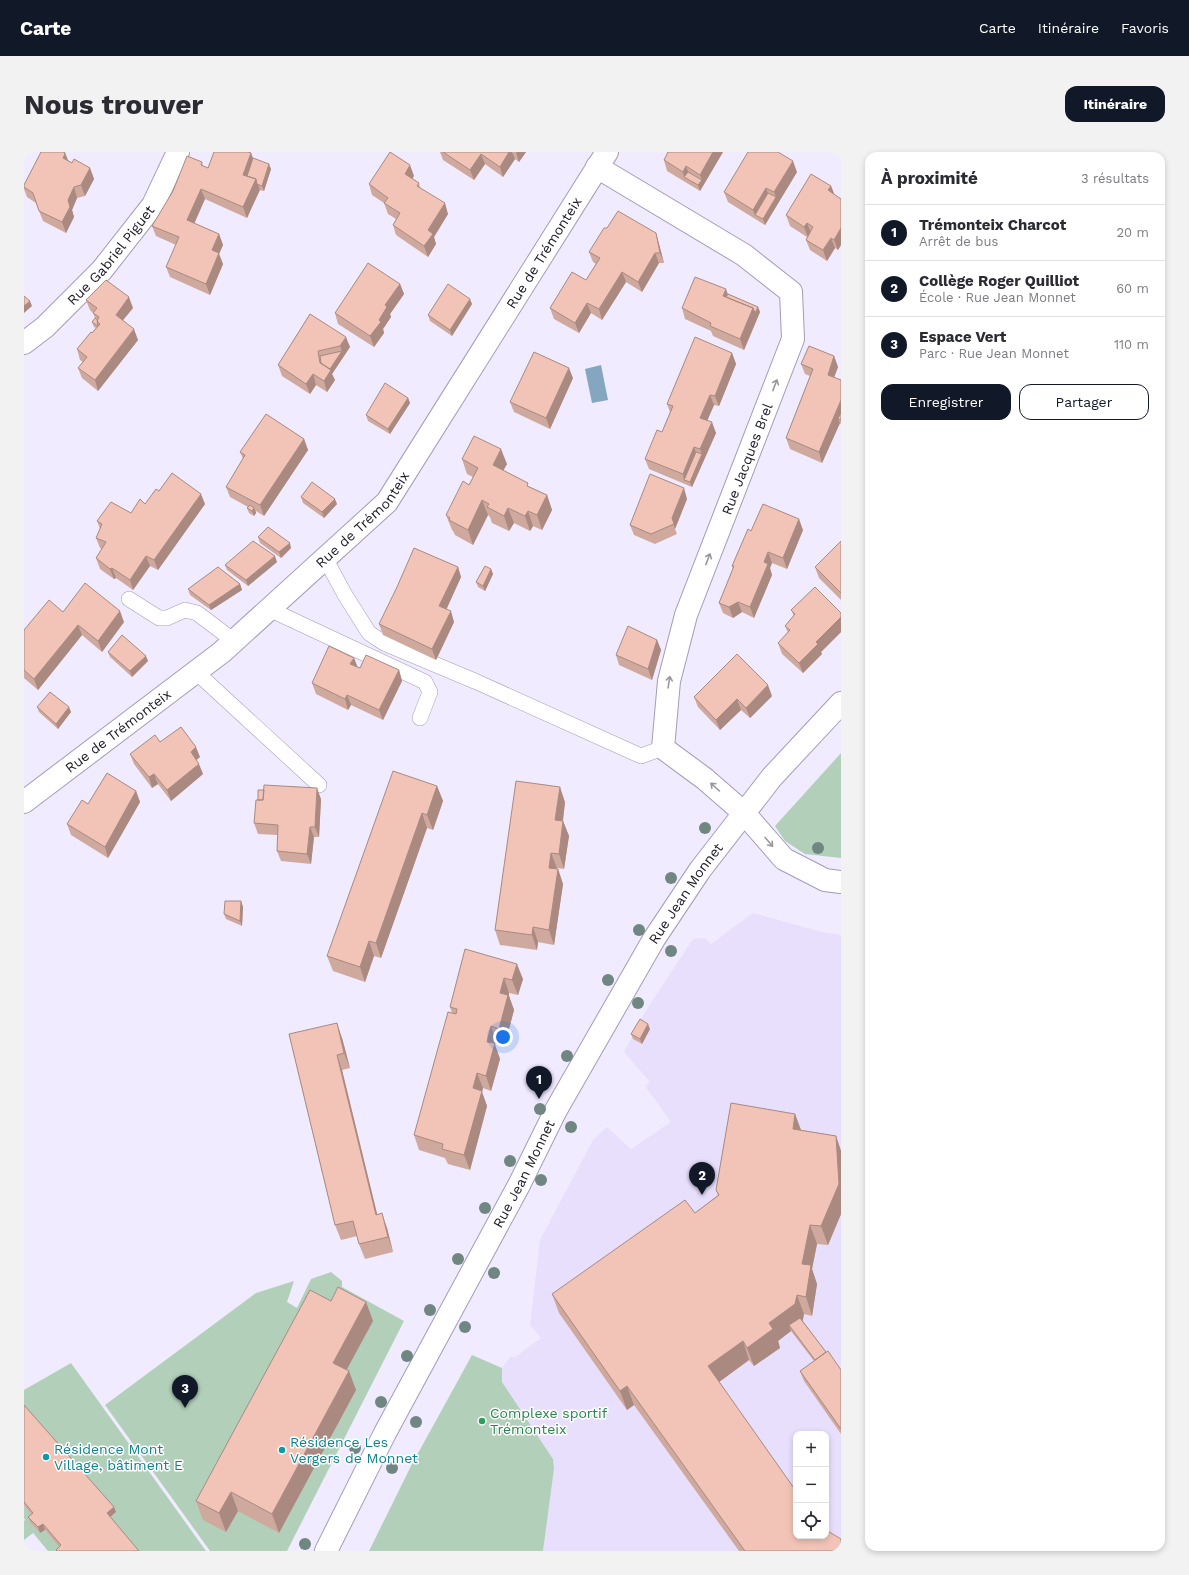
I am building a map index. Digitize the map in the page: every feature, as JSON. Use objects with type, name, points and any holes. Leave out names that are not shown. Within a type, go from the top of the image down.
[{"type":"street","name":"Rue Gabriel Piguet","points":[[24,343],[45,327],[102,270],[153,205],[178,152]]},
{"type":"street","name":"Rue de Trémonteix","points":[[24,802],[196,672],[234,641],[387,502],[602,160]]},
{"type":"street","name":"Rue Jacques Brel","points":[[602,160],[744,255],[791,292],[793,339],[686,615],[669,681],[663,748]]},
{"type":"street","name":"Rue Jean Monnet","points":[[326,1551],[385,1433],[504,1213],[559,1103],[654,939],[700,870],[772,777],[841,703]]},
{"type":"street","points":[[663,748],[705,779],[744,813],[784,860],[825,880],[841,882]]},
{"type":"lane","points":[[325,558],[369,633],[384,642],[641,756],[663,748]]},
{"type":"lane","points":[[129,599],[159,618],[167,618],[185,610],[197,613],[234,641]]},
{"type":"lane","points":[[269,609],[425,682],[430,692],[420,718]]},
{"type":"lane","points":[[196,672],[320,785]]},
{"type":"shaded area","points":[[753,913],[822,932],[841,935],[841,1551],[543,1551],[554,1469],[553,1459],[502,1382],[502,1368],[511,1356],[514,1358],[541,1338],[530,1325],[540,1240],[593,1140],[607,1127],[631,1149],[671,1122],[645,1086],[650,1082],[624,1052],[645,1012],[693,939],[705,938],[711,944]]},
{"type":"green space","points":[[841,753],[841,858],[805,854],[785,841],[775,826]]},
{"type":"green space","points":[[331,1272],[342,1281],[342,1287],[404,1321],[287,1551],[210,1551],[105,1405],[256,1293],[294,1281],[287,1302],[297,1308],[311,1279]]},
{"type":"green space","name":"Complexe sportif Trémonteix","points":[[472,1355],[502,1368],[502,1382],[553,1459],[554,1469],[543,1551],[369,1551],[411,1466]]},
{"type":"green space","points":[[71,1363],[206,1551],[137,1551],[109,1518],[116,1512],[24,1408],[24,1390]]},
{"type":"green space","points":[[24,1505],[35,1518],[31,1522],[40,1533],[45,1530],[63,1551],[48,1551],[33,1533],[24,1540]]},
{"type":"water","points":[[601,365],[608,400],[592,403],[585,369]]},
{"type":"building","points":[[41,152],[64,152],[65,154],[63,158],[72,163],[74,159],[90,168],[81,185],[74,187],[68,200],[70,207],[62,222],[39,211],[33,193],[24,187]]},
{"type":"building","points":[[214,152],[251,153],[243,175],[256,179],[243,207],[201,189],[187,220],[219,234],[212,250],[219,253],[206,284],[166,267],[179,237],[152,226],[173,191],[187,156],[202,162],[201,165],[208,168]]},
{"type":"building","points":[[390,152],[410,165],[405,174],[419,183],[417,186],[445,203],[428,230],[433,234],[424,246],[393,225],[400,213],[384,203],[388,198],[369,184]]},
{"type":"building","points":[[443,152],[509,152],[500,167],[481,154],[470,170]]},
{"type":"building","points":[[668,152],[713,152],[700,175],[686,166],[683,172],[664,160]]},
{"type":"building","points":[[748,152],[778,152],[793,161],[774,192],[766,188],[753,210],[724,192]]},
{"type":"building","points":[[253,158],[269,164],[262,186],[257,184],[256,179],[247,176]]},
{"type":"building","points":[[688,172],[702,180],[698,185],[684,177]]},
{"type":"building","points":[[811,174],[831,186],[828,190],[841,199],[841,228],[834,240],[831,238],[823,250],[806,240],[813,227],[807,223],[804,227],[786,215]]},
{"type":"building","points":[[768,193],[776,197],[763,219],[755,215]]},
{"type":"building","points":[[618,211],[656,233],[660,253],[655,253],[638,282],[622,272],[599,309],[587,303],[575,323],[550,308],[572,272],[586,280],[600,258],[589,252],[604,228],[607,228]]},
{"type":"building","points":[[368,263],[400,284],[385,305],[387,307],[379,320],[381,322],[370,336],[335,313]]},
{"type":"building","points":[[695,277],[726,289],[723,296],[753,308],[740,339],[710,326],[711,323],[682,308]]},
{"type":"building","points":[[106,280],[129,297],[116,315],[134,329],[95,380],[78,368],[87,357],[77,349],[91,332],[92,333],[100,324],[97,321],[99,317],[93,313],[97,308],[86,300]]},
{"type":"building","points":[[448,284],[470,299],[450,330],[428,315]]},
{"type":"building","points":[[728,294],[758,307],[755,313],[753,308],[726,297]]},
{"type":"building","points":[[24,296],[30,301],[24,306]]},
{"type":"building","points":[[310,314],[346,337],[340,346],[318,351],[320,363],[331,370],[324,381],[313,374],[306,384],[278,365]]},
{"type":"building","points":[[95,318],[98,320],[98,326],[92,322]]},
{"type":"building","points":[[695,337],[732,353],[715,396],[710,395],[700,418],[712,422],[700,449],[694,447],[683,474],[645,459],[657,430],[662,432],[673,406],[667,404]]},
{"type":"building","points":[[809,346],[834,356],[828,375],[841,380],[841,400],[819,452],[786,438],[813,369],[801,364]]},
{"type":"building","points":[[342,351],[330,369],[321,363],[320,356]]},
{"type":"building","points":[[534,352],[569,368],[546,418],[510,402]]},
{"type":"building","points":[[385,383],[408,398],[388,429],[366,415]]},
{"type":"building","points":[[841,412],[841,420],[838,419]]},
{"type":"building","points":[[266,414],[304,439],[260,505],[226,487],[245,455],[240,452]]},
{"type":"building","points":[[474,436],[501,449],[493,465],[528,483],[527,486],[547,495],[537,515],[528,511],[525,516],[508,508],[504,516],[487,507],[489,504],[482,500],[468,530],[449,520],[450,518],[446,515],[463,481],[469,485],[478,468],[462,459]]},
{"type":"building","points":[[696,452],[702,454],[690,482],[684,480]]},
{"type":"building","points":[[172,473],[201,494],[154,560],[146,556],[130,580],[112,568],[110,569],[96,558],[106,542],[96,538],[102,524],[97,521],[111,502],[131,513],[140,499],[145,504],[156,489],[159,491]]},
{"type":"building","points":[[650,474],[684,488],[672,518],[674,524],[651,534],[630,525]]},
{"type":"building","points":[[312,482],[335,499],[322,512],[301,497]]},
{"type":"building","points":[[763,504],[799,519],[783,558],[768,552],[764,562],[768,564],[750,607],[738,602],[729,607],[719,603],[734,566],[732,566],[748,529],[751,531]]},
{"type":"building","points":[[250,505],[254,508],[252,511],[247,508]]},
{"type":"building","points":[[268,527],[290,543],[279,552],[258,537]]},
{"type":"building","points":[[253,541],[275,556],[246,580],[225,565]]},
{"type":"building","points":[[841,541],[841,593],[815,567]]},
{"type":"building","points":[[414,548],[458,567],[439,606],[451,611],[432,649],[379,624]]},
{"type":"building","points":[[485,566],[491,569],[483,586],[476,582]]},
{"type":"building","points":[[218,567],[240,584],[209,605],[188,589]]},
{"type":"building","points":[[85,583],[120,611],[98,641],[78,625],[34,679],[24,670],[24,630],[49,600],[63,612]]},
{"type":"building","points":[[815,587],[841,613],[841,617],[816,642],[818,644],[799,663],[778,643],[790,630],[785,626],[795,614],[791,610]]},
{"type":"building","points":[[628,626],[657,640],[648,669],[616,655]]},
{"type":"building","points":[[122,635],[146,656],[130,671],[108,652]]},
{"type":"building","points":[[329,646],[354,658],[350,664],[360,668],[366,655],[399,670],[379,710],[347,695],[345,699],[312,683]]},
{"type":"building","points":[[737,654],[768,685],[746,708],[737,699],[716,720],[694,697]]},
{"type":"building","points":[[50,692],[69,707],[56,724],[37,707]]},
{"type":"building","points":[[181,727],[196,747],[191,752],[199,764],[167,790],[154,774],[149,777],[130,754],[155,735],[160,742]]},
{"type":"building","points":[[393,771],[437,786],[427,815],[422,813],[376,943],[369,941],[360,967],[327,956]]},
{"type":"building","points":[[107,773],[136,791],[105,847],[67,824],[82,800],[88,804]]},
{"type":"building","points":[[516,781],[560,787],[555,820],[563,821],[559,854],[551,853],[549,868],[558,869],[549,930],[533,927],[532,935],[495,930]]},
{"type":"building","points":[[264,785],[317,788],[315,827],[310,827],[307,854],[277,851],[278,825],[254,823],[256,800],[263,800]]},
{"type":"building","points":[[258,790],[264,790],[263,800],[258,800]]},
{"type":"building","points":[[225,901],[241,901],[240,921],[224,914]]},
{"type":"building","points":[[465,949],[517,964],[512,980],[504,978],[500,993],[508,995],[499,1029],[491,1026],[487,1042],[495,1043],[486,1076],[477,1073],[473,1088],[482,1091],[464,1155],[442,1149],[443,1144],[414,1135],[448,1012],[456,1014],[457,1009],[450,1007]]},
{"type":"building","points":[[640,1019],[648,1024],[640,1039],[631,1034]]},
{"type":"building","points":[[337,1023],[344,1053],[337,1055],[376,1215],[382,1213],[388,1237],[359,1244],[353,1221],[335,1225],[289,1034]]},
{"type":"building","points":[[731,1103],[795,1114],[793,1129],[836,1136],[839,1184],[821,1226],[810,1225],[802,1264],[811,1265],[806,1297],[797,1295],[795,1304],[769,1323],[773,1329],[747,1348],[743,1341],[708,1366],[793,1487],[793,1539],[829,1539],[829,1532],[841,1539],[841,1551],[745,1551],[627,1386],[620,1391],[552,1294],[685,1200],[695,1213],[719,1195],[716,1190]]},
{"type":"building","name":"Résidence Les Vergers de Monnet","points":[[338,1287],[366,1302],[333,1363],[349,1371],[272,1514],[231,1492],[219,1513],[196,1501],[310,1290],[331,1301]]},
{"type":"building","points":[[800,1318],[826,1352],[815,1360],[789,1325]]},
{"type":"building","points":[[828,1351],[841,1370],[841,1429],[800,1371]]},
{"type":"building","name":"Résidence Mont Village, bâtiment E","points":[[24,1405],[114,1507],[107,1513],[139,1551],[57,1551],[56,1550],[61,1545],[43,1524],[38,1527],[28,1517],[33,1513],[24,1502]]},
{"type":"place","name":"Trémonteix Charcot","points":[[539,1099]]},
{"type":"place","name":"Collège Roger Quilliot","points":[[702,1195]]},
{"type":"place","name":"Espace Vert","points":[[185,1408]]},
{"type":"place","name":"Complexe sportif Trémonteix","points":[[482,1421]]},
{"type":"place","name":"Résidence Les Vergers de Monnet","points":[[282,1450]]},
{"type":"place","name":"Résidence Mont Village, bâtiment E","points":[[46,1457]]}]
